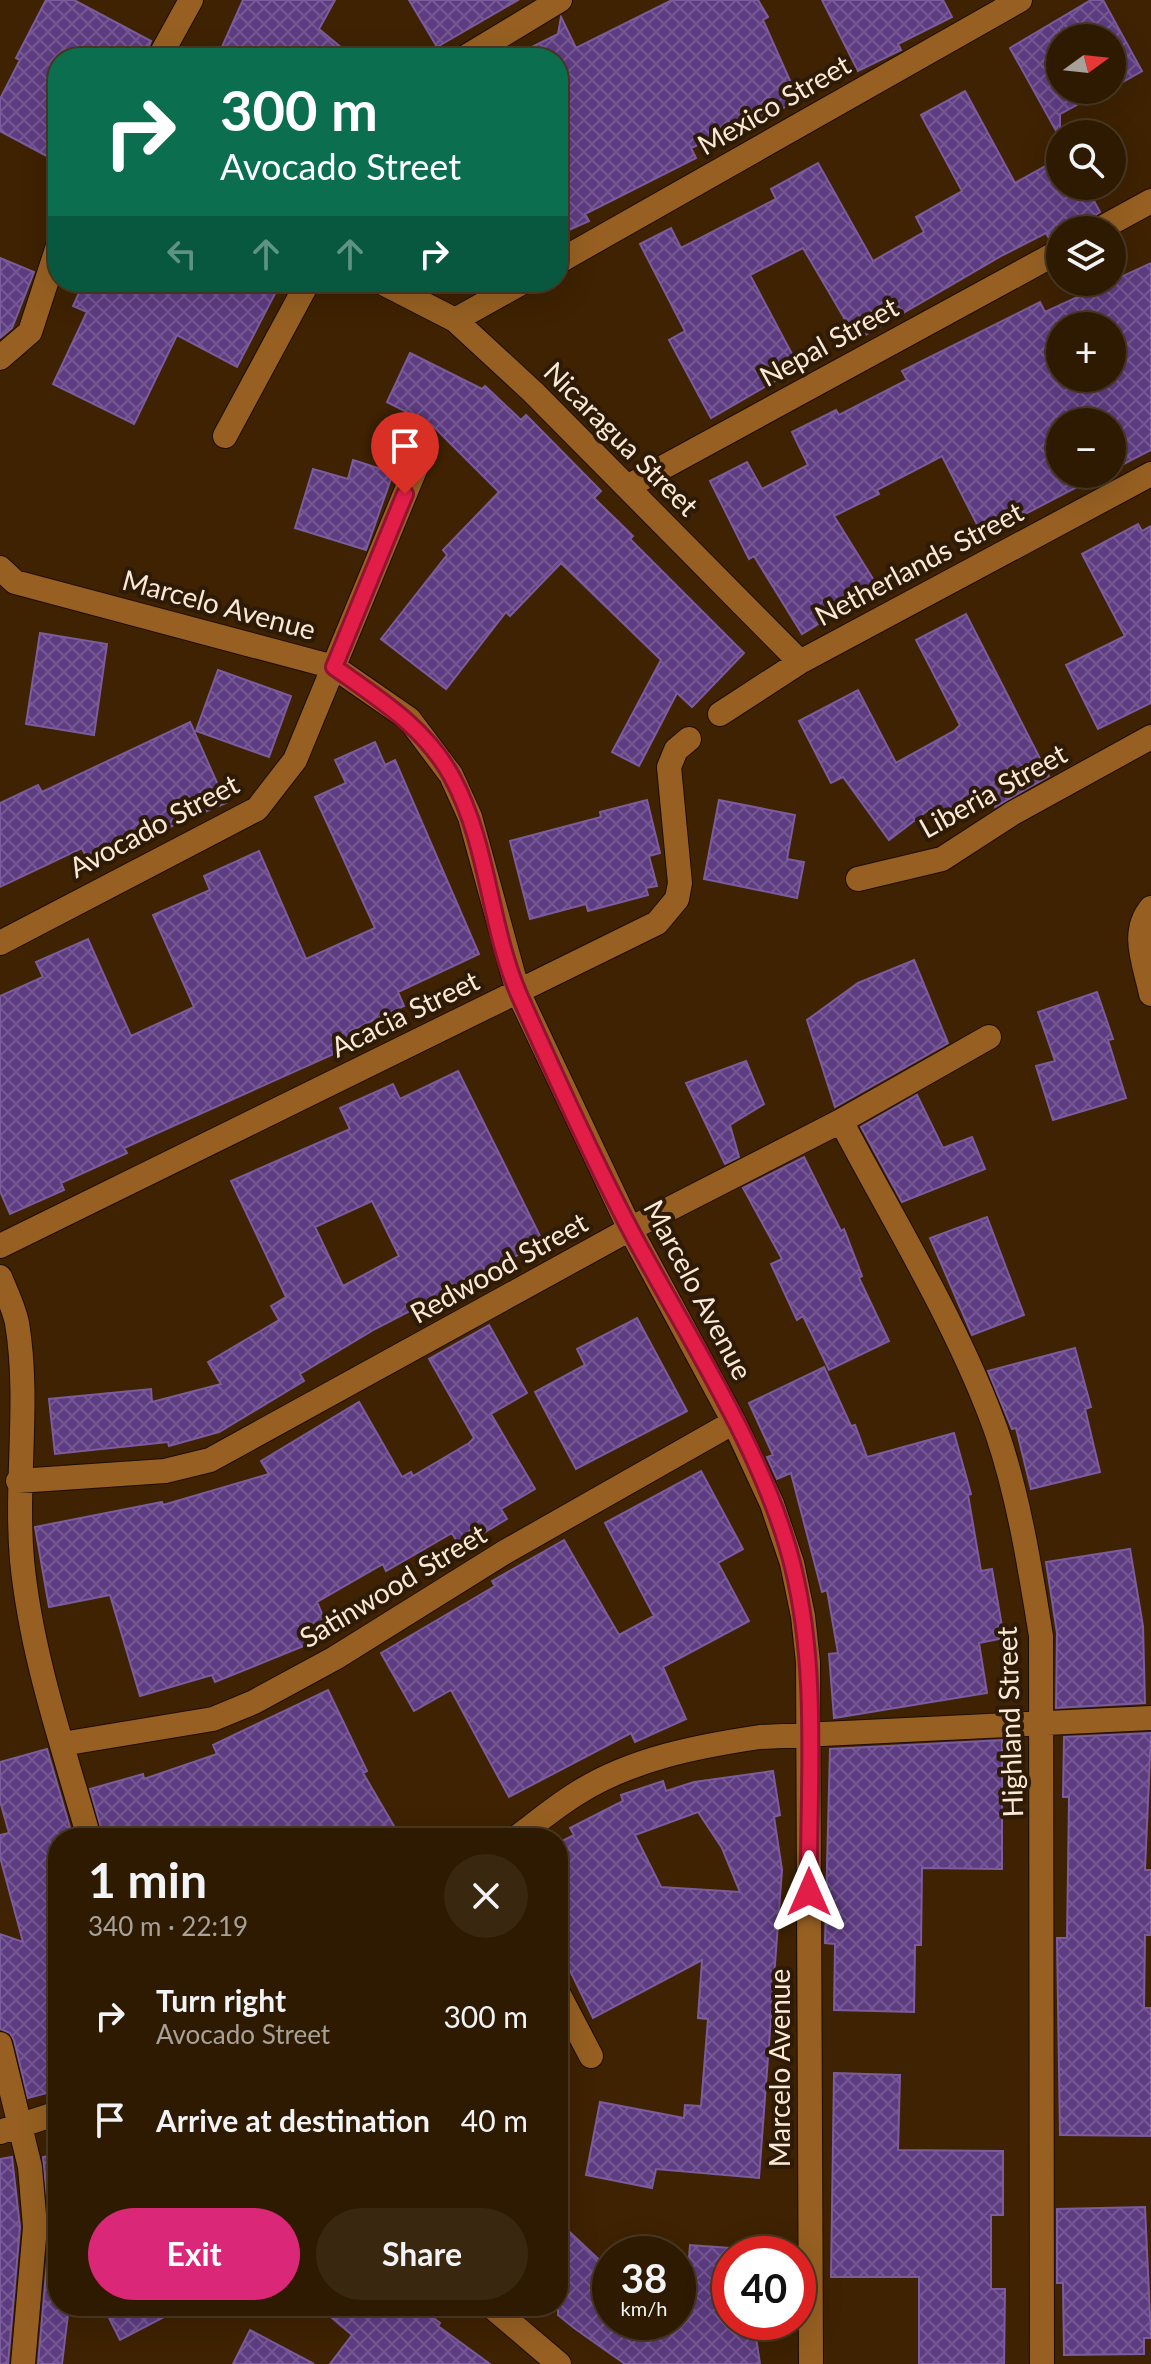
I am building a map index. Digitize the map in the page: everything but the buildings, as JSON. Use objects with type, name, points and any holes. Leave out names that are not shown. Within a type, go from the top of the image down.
[{"type":"street","points":[[165,48],[191,0]]},
{"type":"street","points":[[481,48],[560,0]]},
{"type":"street","name":"Mexico Street","points":[[568,256],[1020,0]]},
{"type":"street","points":[[1124,216],[1151,201]]},
{"type":"street","name":"Nepal Street","points":[[627,487],[1046,259]]},
{"type":"street","points":[[0,358],[30,332],[48,277]]},
{"type":"street","points":[[225,436],[303,292]]},
{"type":"street","name":"Nicaragua Street","points":[[400,292],[455,320],[627,487],[800,662]]},
{"type":"street","points":[[455,320],[505,292]]},
{"type":"street","name":"Avocado Street","points":[[0,943],[257,809],[295,760],[417,465]]},
{"type":"street","name":"Netherlands Street","points":[[720,714],[800,662],[1151,474]]},
{"type":"street","name":"Marcelo Avenue","points":[[5,582],[334,667],[409,719],[451,775],[470,817],[518,992],[630,1229],[734,1422],[772,1504],[792,1563],[803,1616],[808,1735],[811,2364]]},
{"type":"street","name":"Liberia Street","points":[[858,879],[942,859],[1013,813],[1151,737]]},
{"type":"street","name":"Acacia Street","points":[[0,1246],[657,923],[669,913],[677,899],[680,883],[669,767],[676,750],[689,739]]},
{"type":"street","points":[[1151,908],[1143,918],[1138,937],[1151,994]]},
{"type":"street","name":"Redwood Street","points":[[18,1481],[165,1471],[210,1460],[630,1229],[841,1121],[989,1037]]},
{"type":"street","name":"Highland Street","points":[[841,1121],[959,1346],[997,1433],[1027,1549],[1041,1636],[1043,1724],[1042,2364]]},
{"type":"street","points":[[0,1277],[17,1320],[23,1398],[18,1481],[22,1559],[32,1639],[86,1828]]},
{"type":"street","name":"Satinwood Street","points":[[62,1744],[213,1719],[254,1702],[335,1658],[505,1552],[734,1422]]},
{"type":"street","points":[[530,1828],[579,1792],[651,1760],[709,1745],[808,1735],[1151,1718]]},
{"type":"street","points":[[568,2012],[591,2056]]},
{"type":"street","points":[[0,2044],[10,2128],[30,2167],[35,2227],[23,2364]]},
{"type":"street","points":[[10,2128],[48,2116]]},
{"type":"street","points":[[503,2316],[559,2364]]},
{"type":"route","points":[[405,494],[334,667],[409,719],[451,775],[470,817],[518,992],[630,1229],[734,1422],[772,1504],[792,1563],[803,1616],[808,1662],[809,1892]]}]
